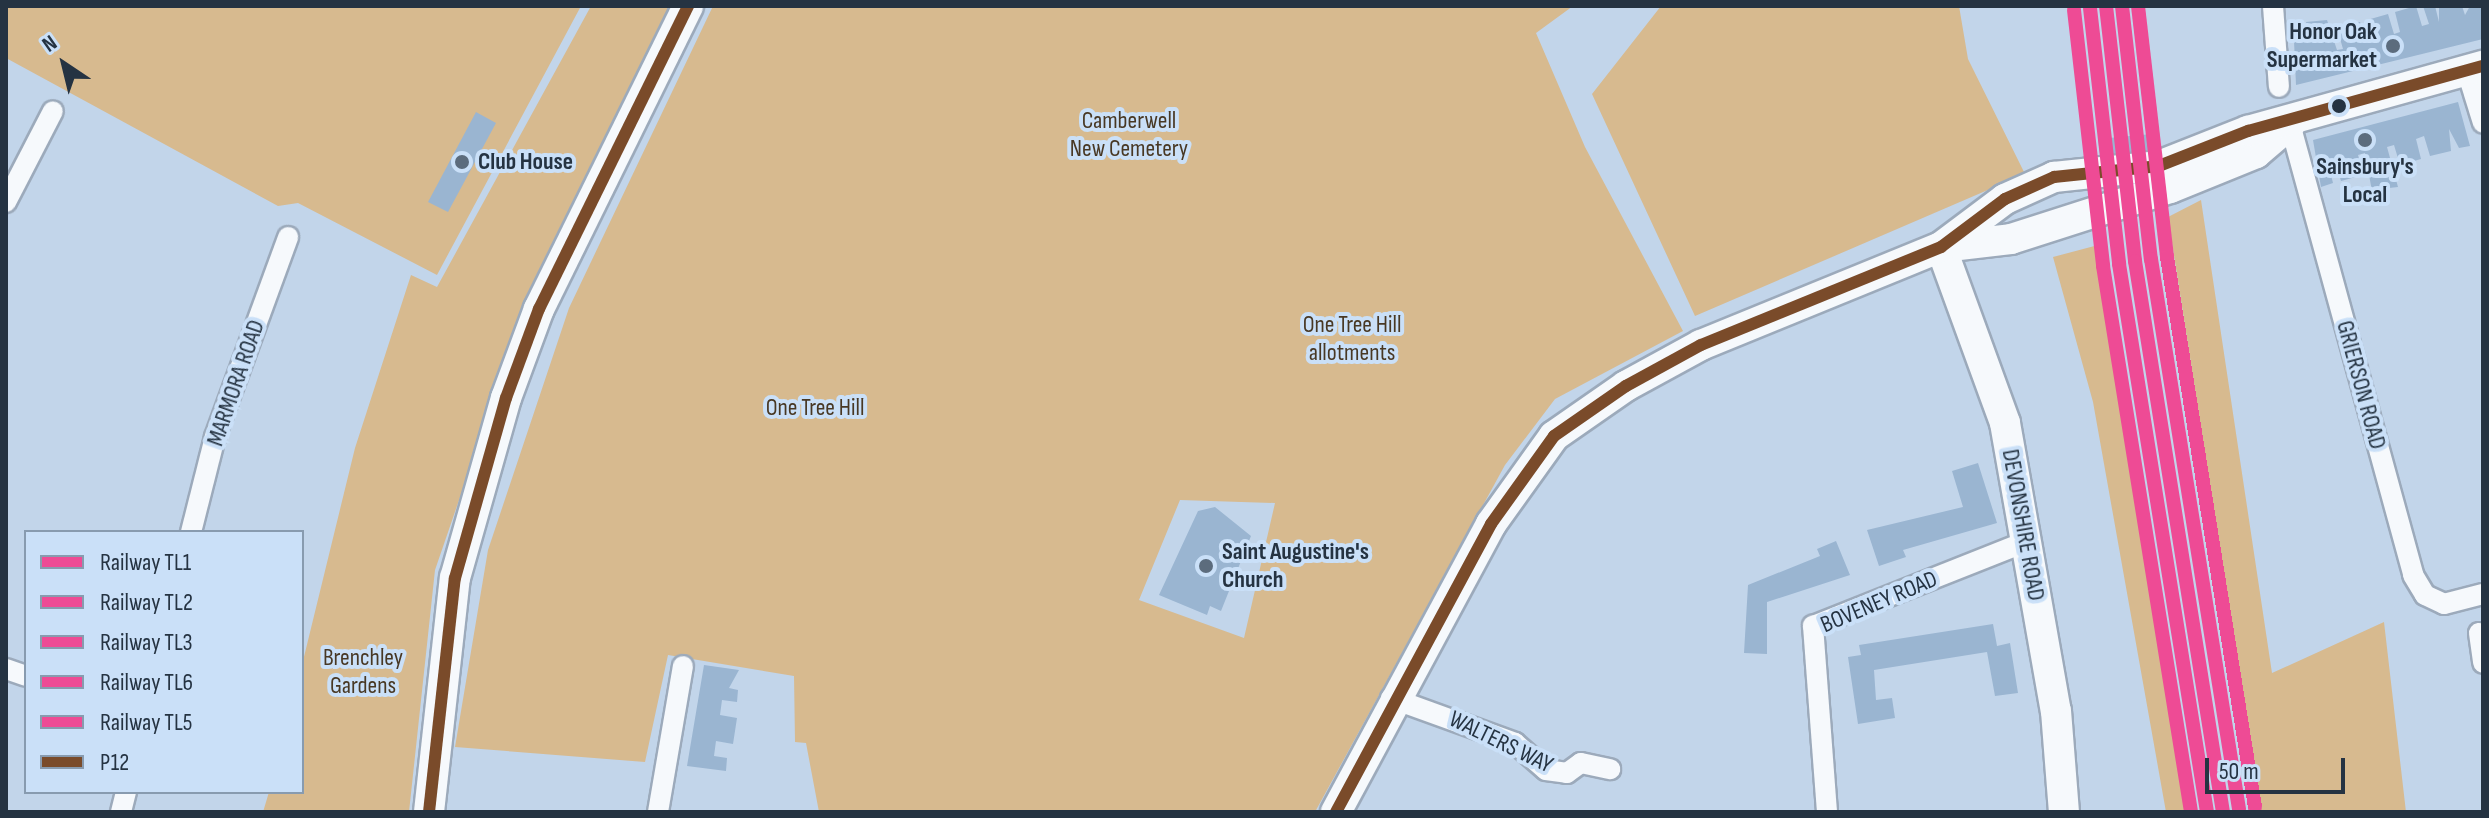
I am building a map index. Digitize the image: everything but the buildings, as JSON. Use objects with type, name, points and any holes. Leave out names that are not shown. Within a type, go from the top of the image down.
[{"type":"main road","points":[[429,812],[455,578],[506,398],[539,309],[688,6]]},
{"type":"main road","points":[[1336,812],[1391,698],[1491,524],[1554,436],[1701,345],[1941,247],[2074,222],[2164,177],[2256,153],[2290,124],[2475,68]]},
{"type":"main road","points":[[1941,247],[2005,199],[2076,172],[2164,177]]},
{"type":"main road","name":"DEVONSHIRE ROAD","points":[[1941,247],[2005,423],[2056,711],[2064,812]]},
{"type":"street","points":[[2273,6],[2279,87]]},
{"type":"street","points":[[2475,68],[2483,123]]},
{"type":"street","points":[[6,202],[53,111]]},
{"type":"street","name":"GRIERSON ROAD","points":[[2290,124],[2413,575],[2434,601],[2477,598]]},
{"type":"street","name":"MARMORA ROAD","points":[[192,530],[215,437],[288,237]]},
{"type":"street","name":"BOVENEY ROAD","points":[[1827,812],[1813,626],[2025,542]]},
{"type":"street","points":[[2479,633],[2483,663]]},
{"type":"street","points":[[658,812],[683,666]]},
{"type":"street","name":"WALTERS WAY","points":[[1391,698],[1515,743],[1546,770],[1567,773],[1581,763],[1610,769]]},
{"type":"green space","points":[[6,6],[581,6],[437,275],[298,203],[278,206],[6,58]]},
{"type":"green space","name":"Brenchley Gardens","points":[[591,6],[674,6],[490,410],[435,570],[409,812],[263,812],[268,794],[304,794],[304,657],[355,448],[411,275],[437,287]]},
{"type":"green space","name":"One Tree Hill","points":[[713,6],[1573,6],[1536,33],[1585,147],[1683,331],[1555,399],[1505,465],[1315,812],[819,812],[806,743],[795,742],[794,676],[668,655],[645,762],[455,747],[488,550],[569,308]],"holes":[[[1180,500],[1275,503],[1244,638],[1139,600]]]},
{"type":"green space","points":[[1661,6],[1959,6],[1968,59],[2025,174],[1695,316],[1592,94]]},
{"type":"green space","points":[[2201,200],[2272,673],[2384,622],[2406,812],[2261,812],[2168,217]]},
{"type":"green space","points":[[2102,244],[2187,812],[2166,812],[2093,402],[2053,257]]},
{"type":"rail line","name":"TL1","points":[[2106,6],[2135,261],[2223,812]]},
{"type":"rail line","name":"TL3","points":[[2122,6],[2151,259],[2239,809]]},
{"type":"rail line","name":"TL5","points":[[2138,6],[2167,257],[2255,807]]},
{"type":"rail line","name":"TL2","points":[[2090,8],[2119,264],[2207,812]]},
{"type":"rail line","name":"TL6","points":[[2074,10],[2103,266],[2191,812]]},
{"type":"transit line","name":"P12","points":[[429,812],[455,578],[506,398],[539,309],[688,6]]},
{"type":"transit line","name":"P12","points":[[1336,812],[1491,524],[1554,436],[1626,386],[1701,345],[1941,247],[2005,199],[2054,177],[2159,166],[2248,131],[2483,66]]},
{"type":"place","name":"Honor Oak Supermarket","points":[[2393,46]]},
{"type":"place","name":"Sainsbury's Local","points":[[2365,140]]},
{"type":"place","name":"Club House","points":[[462,162]]},
{"type":"place","name":"Saint Augustine's Church","points":[[1206,566]]},
{"type":"park label","name":"Camberwell New Cemetery","points":[[1129,135]]},
{"type":"park label","name":"One Tree Hill allotments","points":[[1352,339]]}]
